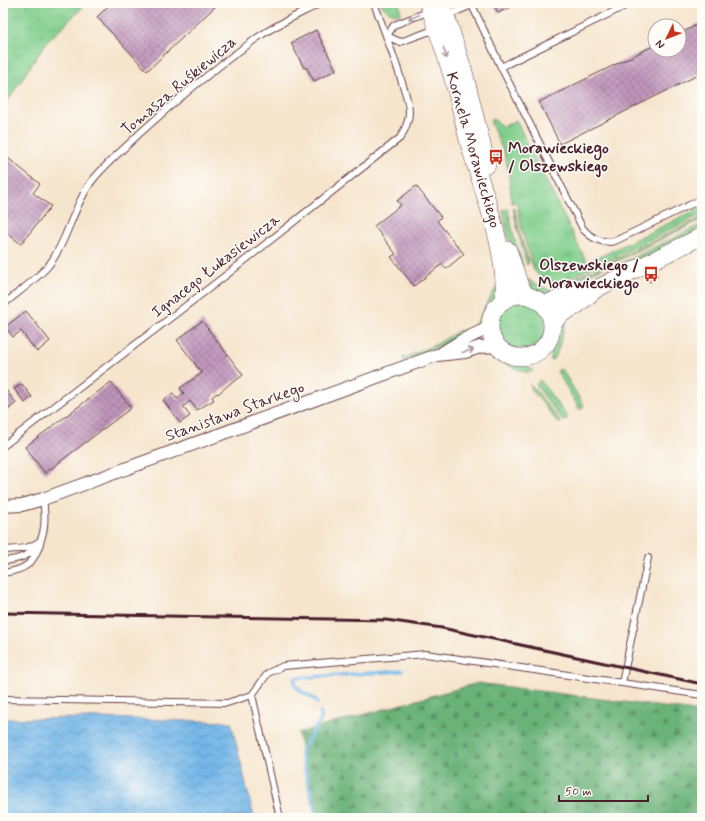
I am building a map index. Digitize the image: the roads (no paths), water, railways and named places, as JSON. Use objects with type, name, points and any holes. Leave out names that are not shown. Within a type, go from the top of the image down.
[{"type":"street","name":"Kornela Morawieckiego","points":[[437,12],[464,72],[507,247],[520,286],[534,299]]},
{"type":"street","name":"Kornela Morawieckiego","points":[[437,12],[468,141],[496,232],[505,285],[504,300]]},
{"type":"street","points":[[552,324],[560,315],[577,305],[596,289],[702,236]]},
{"type":"street","points":[[534,299],[549,312],[552,324],[551,336],[545,346],[536,353],[530,356],[515,356],[498,346],[492,336],[490,325],[492,316],[497,307],[504,300],[515,296],[534,299],[551,302],[572,294],[596,289]]},
{"type":"street","points":[[437,355],[484,330],[490,325]]},
{"type":"street","points":[[437,355],[465,352],[480,347],[498,346]]},
{"type":"street","name":"Stanisława Starkego","points":[[3,506],[22,505],[43,499],[437,355]]},
{"type":"lane","name":"Tomasza Ruśkiewicza","points":[[3,305],[49,264],[92,181],[125,147],[170,106],[258,38],[275,27],[321,3]]},
{"type":"lane","name":"Ignacego Łukasiewicza","points":[[3,446],[225,276],[394,143],[404,132],[408,122],[409,112],[403,86],[387,36],[374,3]]},
{"type":"lane","points":[[501,67],[631,3]]},
{"type":"lane","points":[[437,12],[400,42],[387,36],[394,25],[437,12],[471,4],[501,67],[583,229],[594,239],[601,242],[615,241],[702,199]]},
{"type":"lane","points":[[3,573],[23,568],[34,558],[45,525],[43,499]]},
{"type":"lane","points":[[3,550],[28,548],[35,546],[41,540]]},
{"type":"lane","points":[[3,562],[17,560],[29,554],[36,548],[41,540]]},
{"type":"lane","points":[[622,684],[648,558]]},
{"type":"lane","points":[[3,699],[227,703],[252,695],[268,673],[283,666],[426,654],[702,695]]},
{"type":"lane","points":[[252,695],[280,818]]},
{"type":"water","points":[[100,718],[231,722],[254,818],[3,818],[3,719]]},
{"type":"waterway","points":[[317,703],[316,700],[298,689],[295,678],[402,671]]},
{"type":"waterway","points":[[317,818],[301,754],[302,749],[322,718],[320,712]]},
{"type":"railway","points":[[3,613],[386,620],[442,628],[702,684]]},
{"type":"place","name":"Morawieckiego / Olszewskiego","points":[[496,157]]},
{"type":"place","name":"Olszewskiego / Morawieckiego","points":[[651,274]]}]
